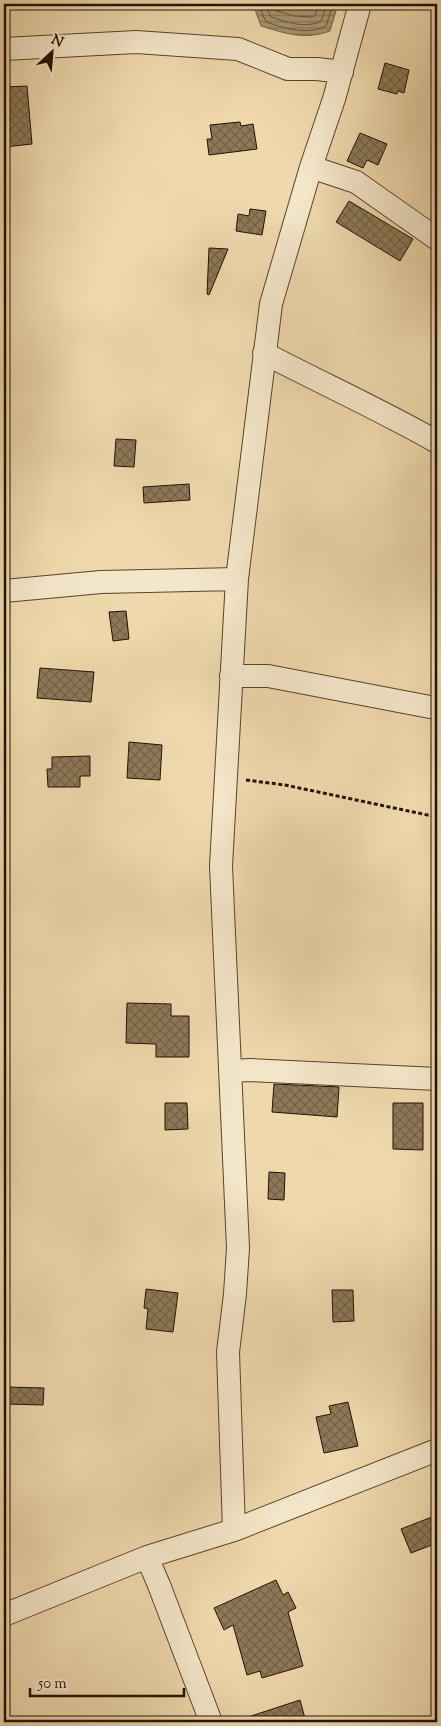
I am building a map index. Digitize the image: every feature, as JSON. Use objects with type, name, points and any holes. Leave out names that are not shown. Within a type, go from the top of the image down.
[{"type":"street","points":[[234,1530],[228,1352],[238,1248],[220,866],[237,579],[271,304],[311,167],[334,99],[360,4]]},
{"type":"street","points":[[4,49],[136,42],[228,48],[238,49],[288,70],[316,69],[342,72]]},
{"type":"street","points":[[311,167],[356,182],[437,239]]},
{"type":"street","points":[[264,353],[315,380],[394,417],[437,442]]},
{"type":"street","points":[[4,591],[101,582],[237,579]]},
{"type":"street","points":[[231,676],[268,676],[430,707]]},
{"type":"street","points":[[231,1071],[251,1070],[437,1079]]},
{"type":"street","points":[[4,1615],[147,1557],[234,1530],[437,1450]]},
{"type":"street","points":[[147,1557],[211,1722]]},
{"type":"path","points":[[225,777],[285,785],[437,817]]},
{"type":"water","points":[[253,4],[338,4],[330,31],[321,34],[296,35],[261,26]]},
{"type":"building","points":[[385,63],[409,70],[404,93],[398,91],[397,94],[378,89]]},
{"type":"building","points":[[27,86],[32,144],[4,147],[4,87]]},
{"type":"building","points":[[240,122],[241,126],[253,124],[257,149],[209,155],[207,139],[212,139],[210,125]]},
{"type":"building","points":[[360,133],[387,144],[378,165],[367,160],[363,168],[347,161]]},
{"type":"building","points":[[349,201],[413,239],[400,261],[336,222]]},
{"type":"building","points":[[250,209],[266,211],[262,235],[236,231],[238,214],[249,216]]},
{"type":"building","points":[[209,248],[228,249],[209,295],[207,294]]},
{"type":"building","points":[[116,439],[136,440],[134,467],[114,466]]},
{"type":"building","points":[[189,484],[190,500],[144,503],[143,487]]},
{"type":"building","points":[[126,611],[129,639],[113,641],[109,612]]},
{"type":"building","points":[[40,668],[94,672],[91,702],[37,698]]},
{"type":"building","points":[[129,742],[162,745],[160,780],[127,778]]},
{"type":"building","points":[[90,756],[90,776],[80,776],[80,787],[48,787],[47,769],[52,769],[52,757]]},
{"type":"building","points":[[127,1003],[171,1004],[171,1016],[189,1016],[189,1057],[156,1057],[156,1044],[126,1043]]},
{"type":"building","points":[[274,1084],[339,1087],[337,1117],[272,1112]]},
{"type":"building","points":[[165,1103],[187,1103],[188,1129],[165,1130]]},
{"type":"building","points":[[393,1103],[423,1103],[423,1150],[393,1149]]},
{"type":"building","points":[[269,1172],[285,1173],[284,1200],[268,1199]]},
{"type":"building","points":[[146,1289],[178,1293],[173,1332],[146,1329],[148,1309],[144,1308]]},
{"type":"building","points":[[332,1290],[353,1290],[354,1321],[333,1322]]},
{"type":"building","points":[[6,1387],[44,1388],[43,1405],[5,1404]]},
{"type":"building","points":[[348,1402],[358,1446],[324,1453],[316,1417],[331,1414],[329,1406]]},
{"type":"building","points":[[437,1515],[437,1543],[411,1553],[401,1529]]},
{"type":"building","points":[[276,1580],[283,1595],[288,1592],[296,1608],[288,1612],[303,1666],[262,1678],[260,1671],[247,1675],[233,1625],[224,1630],[214,1608]]},
{"type":"building","points":[[300,1700],[306,1722],[242,1722],[242,1719]]}]
